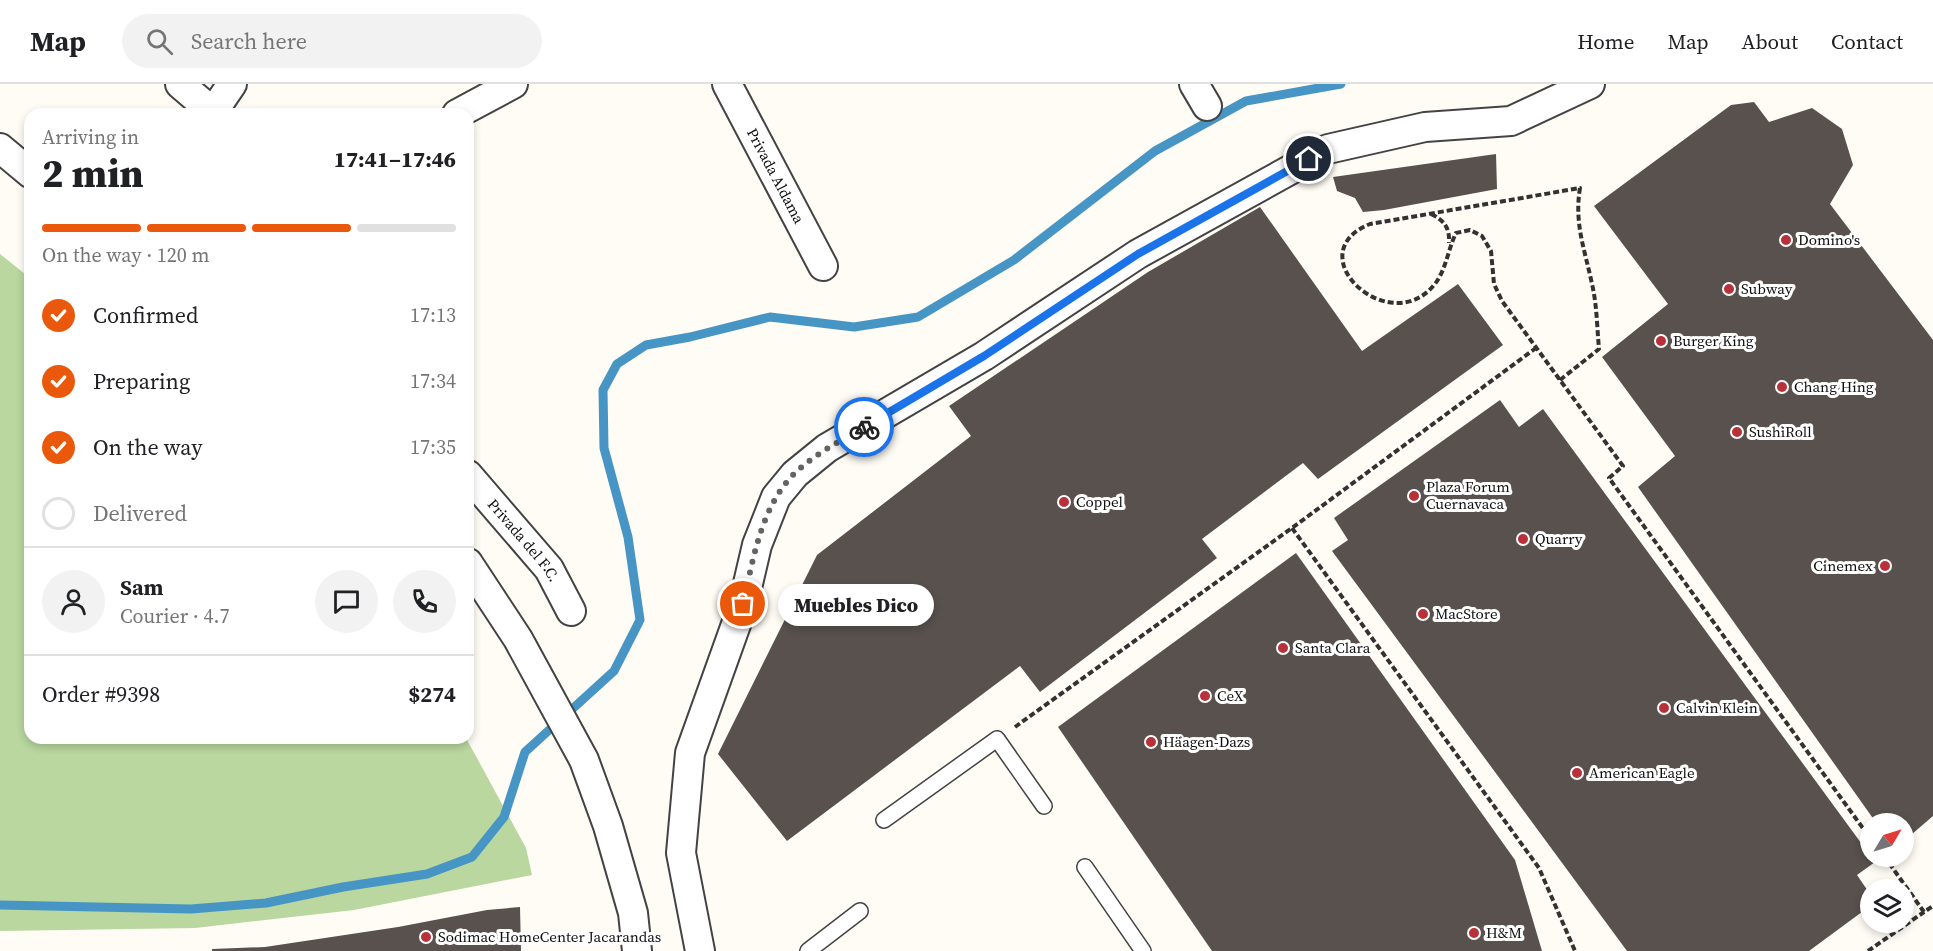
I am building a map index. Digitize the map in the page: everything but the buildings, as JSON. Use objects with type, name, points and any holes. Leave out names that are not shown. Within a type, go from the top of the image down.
[{"type":"street","points":[[180,84],[208,108]]},
{"type":"street","points":[[217,108],[232,84]]},
{"type":"street","points":[[468,108],[513,84]]},
{"type":"street","name":"Privada Aldama","points":[[727,84],[823,266]]},
{"type":"street","points":[[700,951],[681,853],[690,753],[743,604],[757,545],[776,497],[795,474],[827,448],[984,356],[1138,254],[1328,149],[1425,127],[1511,121],[1590,84]]},
{"type":"street","points":[[0,148],[24,168]]},
{"type":"street","name":"Privada del F.C.","points":[[474,482],[549,569],[571,611]]},
{"type":"street","points":[[474,572],[518,639],[584,760],[608,826],[633,913],[637,951]]},
{"type":"lane","points":[[884,820],[997,740],[1044,806]]},
{"type":"lane","points":[[1084,867],[1143,951]]},
{"type":"lane","points":[[808,951],[860,911]]},
{"type":"path","points":[[1560,380],[1599,349],[1593,287],[1578,227],[1577,205],[1580,188],[1370,224],[1356,229],[1347,240],[1342,256],[1346,274],[1360,291],[1380,300],[1398,303],[1420,297],[1435,284],[1456,233],[1470,230],[1482,236],[1491,251],[1494,284],[1502,302],[1623,466],[1609,478],[1860,823]]},
{"type":"path","points":[[1430,213],[1446,225],[1449,247]]},
{"type":"path","points":[[997,740],[1292,528],[1536,348]]},
{"type":"path","points":[[1292,528],[1539,868],[1575,951]]},
{"type":"path","points":[[1892,867],[1924,912]]},
{"type":"path","points":[[1868,951],[1933,906]]},
{"type":"green space","points":[[0,254],[24,273],[24,744],[469,744],[526,848],[532,875],[354,910],[195,928],[0,931]]},
{"type":"waterway","points":[[0,905],[191,909],[266,903],[343,887],[427,874],[472,857],[504,817],[525,752],[614,671],[640,620],[628,537],[604,448],[603,390],[617,364],[646,345],[690,337],[770,317],[854,327],[918,317],[1014,260],[1155,151],[1246,101],[1341,84]]},
{"type":"way so far","points":[[743,604],[757,545],[776,497],[795,474],[827,448],[864,427]]},
{"type":"place","name":"Domino's","points":[[1786,240]]},
{"type":"place","name":"Subway","points":[[1729,289]]},
{"type":"place","name":"Burger King","points":[[1661,341]]},
{"type":"place","name":"Chang Hing","points":[[1782,387]]},
{"type":"place","name":"SushiRoll","points":[[1737,432]]},
{"type":"place","name":"Plaza Forum Cuernavaca","points":[[1414,496]]},
{"type":"place","name":"Coppel","points":[[1064,502]]},
{"type":"place","name":"Quarry","points":[[1523,539]]},
{"type":"place","name":"Cinemex","points":[[1885,566]]},
{"type":"place","name":"Muebles Dico","points":[[743,604]]},
{"type":"place","name":"MacStore","points":[[1423,614]]},
{"type":"place","name":"Santa Clara","points":[[1283,648]]},
{"type":"place","name":"CeX","points":[[1205,696]]},
{"type":"place","name":"Calvin Klein","points":[[1664,708]]},
{"type":"place","name":"Häagen-Dazs","points":[[1151,742]]},
{"type":"place","name":"American Eagle","points":[[1577,773]]},
{"type":"place","name":"H&M","points":[[1474,933]]},
{"type":"place","name":"Sodimac HomeCenter Jacarandas","points":[[426,937]]},
{"type":"route","points":[[864,427],[984,356],[1138,254],[1309,159]]}]
